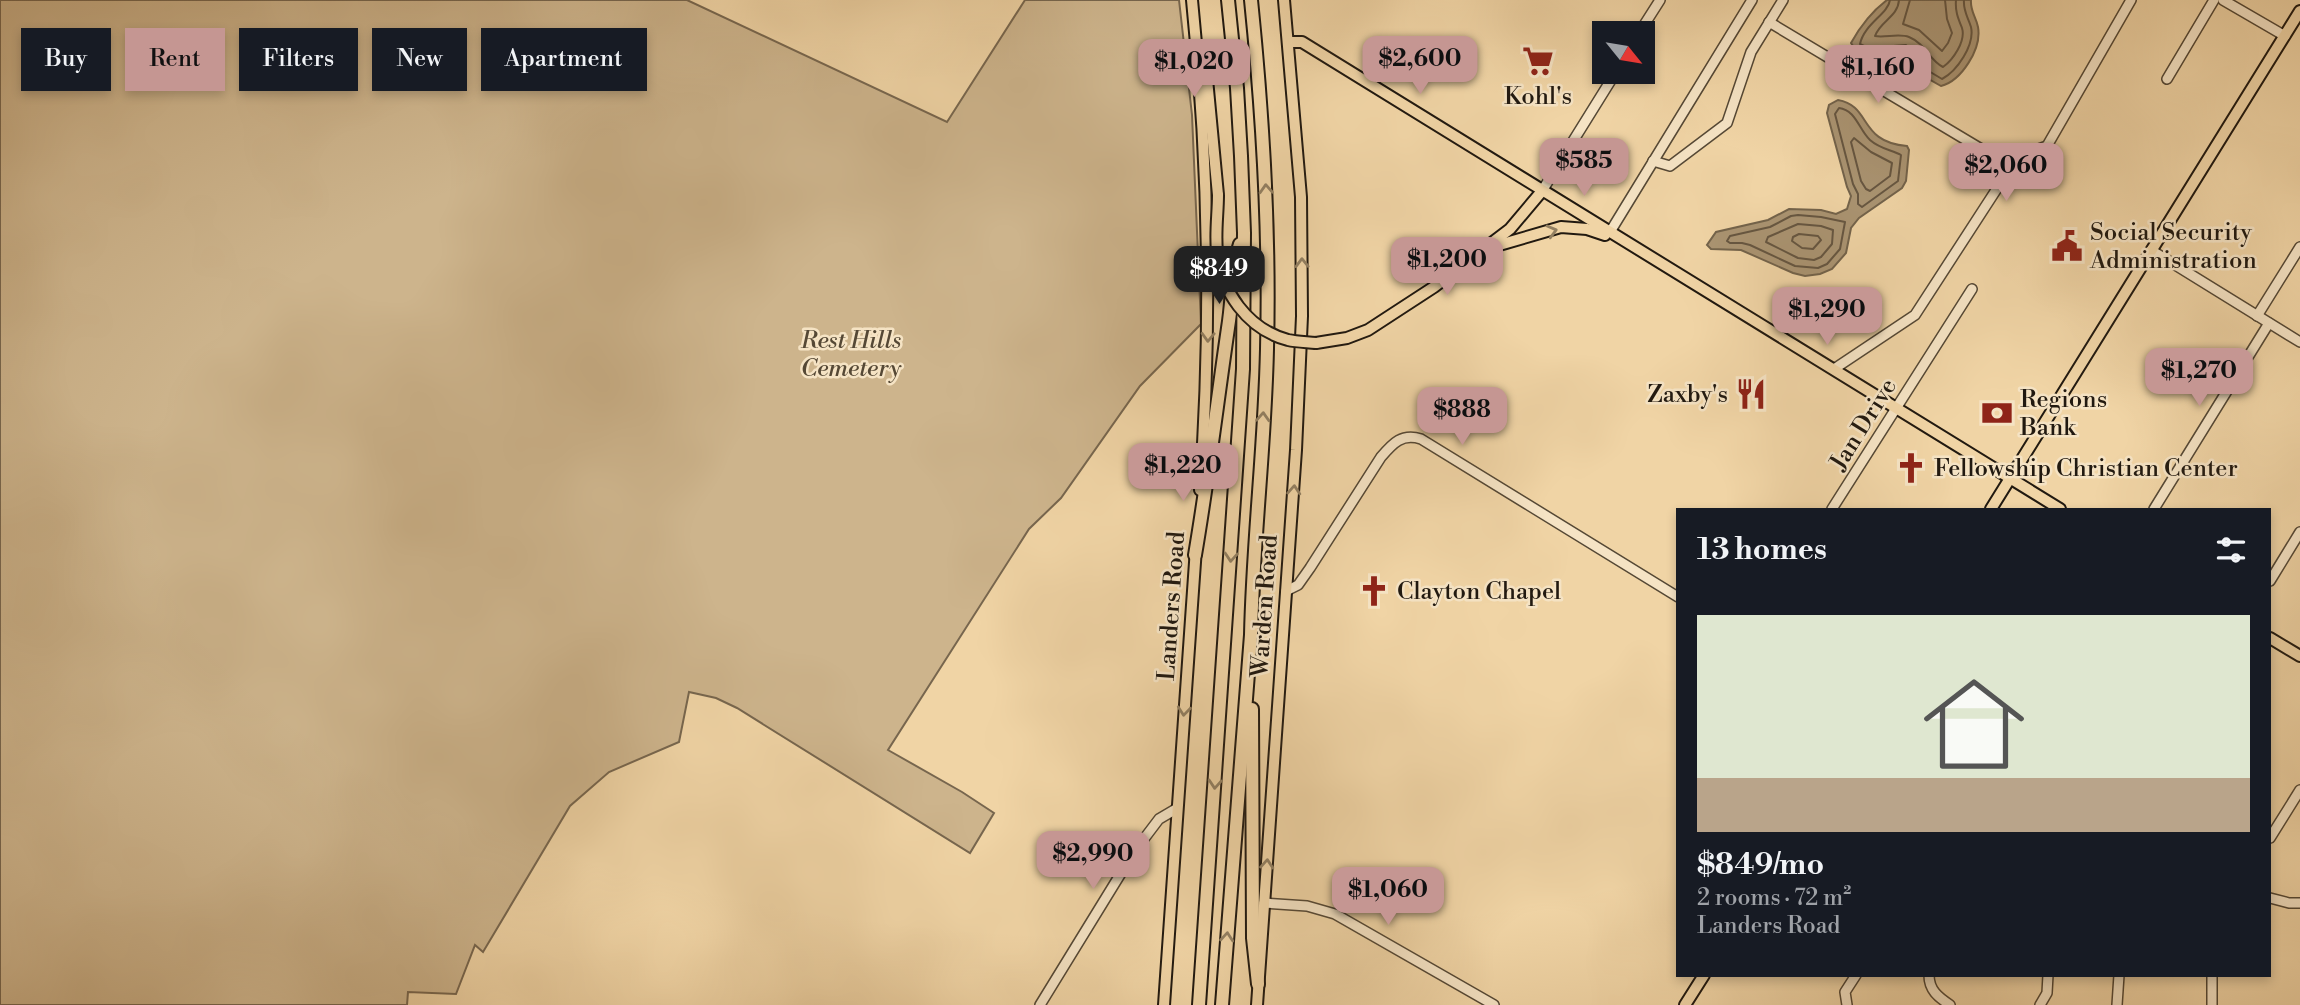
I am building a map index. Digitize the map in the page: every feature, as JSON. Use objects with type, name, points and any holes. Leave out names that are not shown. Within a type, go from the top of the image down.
[{"type":"highway","points":[[1199,1005],[1243,369],[1244,233],[1237,88],[1228,0]]},
{"type":"highway","points":[[1222,1005],[1251,635],[1267,353],[1268,263],[1263,130],[1251,0]]},
{"type":"highway","points":[[1195,555],[1210,467],[1234,264],[1244,233]]},
{"type":"highway","points":[[1251,635],[1253,937],[1258,984]]},
{"type":"main road","name":"Landers Road","points":[[1164,1005],[1204,436],[1209,278],[1200,79],[1192,0]]},
{"type":"main road","points":[[1199,0],[1218,195],[1217,249],[1222,277],[1236,305],[1257,324],[1275,335],[1289,340],[1315,343],[1347,338],[1368,330],[1434,287],[1510,229],[1542,191]]},
{"type":"main road","name":"Warden Road","points":[[1257,1005],[1300,389],[1303,272],[1301,197],[1284,0]]},
{"type":"main road","points":[[1992,508],[2300,11]]},
{"type":"main road","points":[[1288,42],[1302,42],[2058,508]]},
{"type":"main road","points":[[1486,248],[1561,228],[1587,229],[1628,244]]},
{"type":"main road","points":[[2271,639],[2300,656]]},
{"type":"main road","points":[[1685,1005],[1703,977]]},
{"type":"street","points":[[1647,21],[1660,0]]},
{"type":"street","points":[[1610,232],[1752,0]]},
{"type":"street","points":[[1653,162],[1670,166],[1727,123],[1751,52],[1783,0]]},
{"type":"street","points":[[2003,162],[2047,146],[2131,0]]},
{"type":"street","points":[[2167,79],[2214,0]]},
{"type":"street","points":[[2223,0],[2284,36]]},
{"type":"street","points":[[1769,22],[2003,162]]},
{"type":"street","points":[[1542,191],[1609,84]]},
{"type":"street","points":[[1834,369],[1915,315],[1998,187],[2003,162]]},
{"type":"street","points":[[2257,316],[2300,247]]},
{"type":"street","points":[[2151,250],[2300,342]]},
{"type":"street","name":"Jan Drive","points":[[1833,508],[1972,289]]},
{"type":"street","points":[[2155,508],[2269,323]]},
{"type":"street","points":[[1286,591],[1298,585],[1387,449],[1399,439],[1414,436],[1676,596]]},
{"type":"street","points":[[2271,579],[2300,532]]},
{"type":"street","points":[[2271,836],[2300,790]]},
{"type":"street","points":[[1040,1005],[1134,852],[1159,819],[1176,809]]},
{"type":"street","points":[[2271,898],[2300,903]]},
{"type":"street","points":[[1264,903],[1307,906],[1335,914],[1494,1005]]},
{"type":"street","points":[[1847,1005],[1845,992],[1855,977]]},
{"type":"street","points":[[1929,977],[1929,985],[1938,998],[1950,1005]]},
{"type":"street","points":[[2040,1005],[2047,993],[2048,977]]},
{"type":"street","points":[[2116,1005],[2119,977]]},
{"type":"street","points":[[2212,977],[2212,1005]]},
{"type":"green space","name":"Rest Hills Cemetery","points":[[0,0],[687,0],[947,122],[1025,0],[1179,0],[1192,115],[1201,324],[1140,386],[1061,498],[1029,529],[888,750],[994,813],[970,853],[737,708],[716,698],[689,692],[679,742],[609,772],[570,806],[483,952],[475,945],[456,994],[408,992],[407,1005],[0,1005]]},
{"type":"water","points":[[1887,0],[1971,0],[1978,27],[1977,45],[1963,71],[1956,78],[1941,86],[1920,74],[1916,61],[1903,51],[1867,54],[1855,49],[1851,43],[1859,30],[1871,14]]},
{"type":"water","points":[[1838,100],[1856,109],[1880,138],[1907,146],[1909,150],[1906,181],[1902,188],[1859,218],[1851,228],[1846,253],[1832,269],[1820,274],[1805,276],[1793,273],[1741,250],[1711,249],[1707,245],[1716,232],[1768,220],[1789,209],[1821,210],[1836,214],[1847,209],[1851,196],[1827,113],[1829,105]]},
{"type":"place","name":"Kohl's","points":[[1538,61]]},
{"type":"place","name":"Social Security Administration","points":[[2067,246]]},
{"type":"place","name":"Zaxby's","points":[[1751,394]]},
{"type":"place","name":"Regions Bank","points":[[1997,413]]},
{"type":"place","name":"Fellowship Christian Center","points":[[1911,468]]},
{"type":"place","name":"Clayton Chapel","points":[[1374,591]]}]
